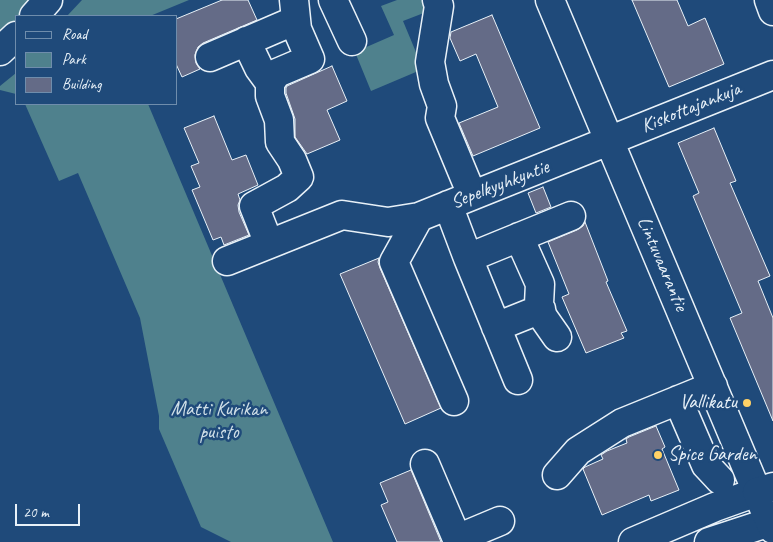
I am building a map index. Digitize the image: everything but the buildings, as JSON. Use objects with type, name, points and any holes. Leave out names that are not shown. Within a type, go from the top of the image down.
[{"type":"street","points":[[35,15],[48,0]]},
{"type":"street","points":[[437,0],[439,6],[430,62],[434,84],[442,106],[440,118],[460,200],[468,258],[518,380]]},
{"type":"street","name":"Lintuvaarantie","points":[[550,0],[712,386],[765,489],[772,523]]},
{"type":"street","points":[[768,0],[773,11]]},
{"type":"street","points":[[343,3],[352,41]]},
{"type":"street","points":[[210,57],[246,41],[295,10],[297,29],[310,59],[277,73],[270,83],[270,96],[279,120],[280,142],[292,160],[299,177],[287,188],[254,206],[269,244]]},
{"type":"street","points":[[0,52],[15,37]]},
{"type":"street","points":[[246,41],[259,68],[270,83]]},
{"type":"street","name":"Kiskottajankuja","points":[[609,141],[773,75]]},
{"type":"street","name":"Sepelkyyhkyntie","points":[[227,261],[342,215],[388,222],[419,216],[609,141]]},
{"type":"street","points":[[419,216],[394,262],[454,401]]},
{"type":"street","points":[[468,258],[571,216]]},
{"type":"street","points":[[519,237],[540,284],[540,304],[543,317],[558,337]]},
{"type":"street","points":[[496,327],[541,309]]},
{"type":"street","points":[[557,475],[578,451],[622,423],[712,386]]},
{"type":"street","points":[[678,400],[706,465],[720,480]]},
{"type":"street","points":[[425,464],[457,539],[500,521]]},
{"type":"street","points":[[633,542],[716,507],[765,489]]},
{"type":"street","points":[[709,542],[772,523]]},
{"type":"green space","points":[[0,0],[33,0],[20,15],[15,15],[15,20],[0,35]]},
{"type":"green space","points":[[82,0],[189,0],[152,15],[68,15]]},
{"type":"green space","points":[[397,0],[425,0],[429,11],[403,21],[423,69],[371,91],[355,52],[394,35],[381,6]]},
{"type":"green space","points":[[15,74],[15,94],[0,90],[0,86]]},
{"type":"green space","name":"Matti Kurikan puisto","points":[[25,105],[148,105],[333,542],[231,542],[201,527],[159,429],[159,416],[140,318],[78,173],[59,181]]},
{"type":"place","name":"Vallikatu","points":[[747,403]]},
{"type":"place","name":"Spice Garden","points":[[658,455]]}]
